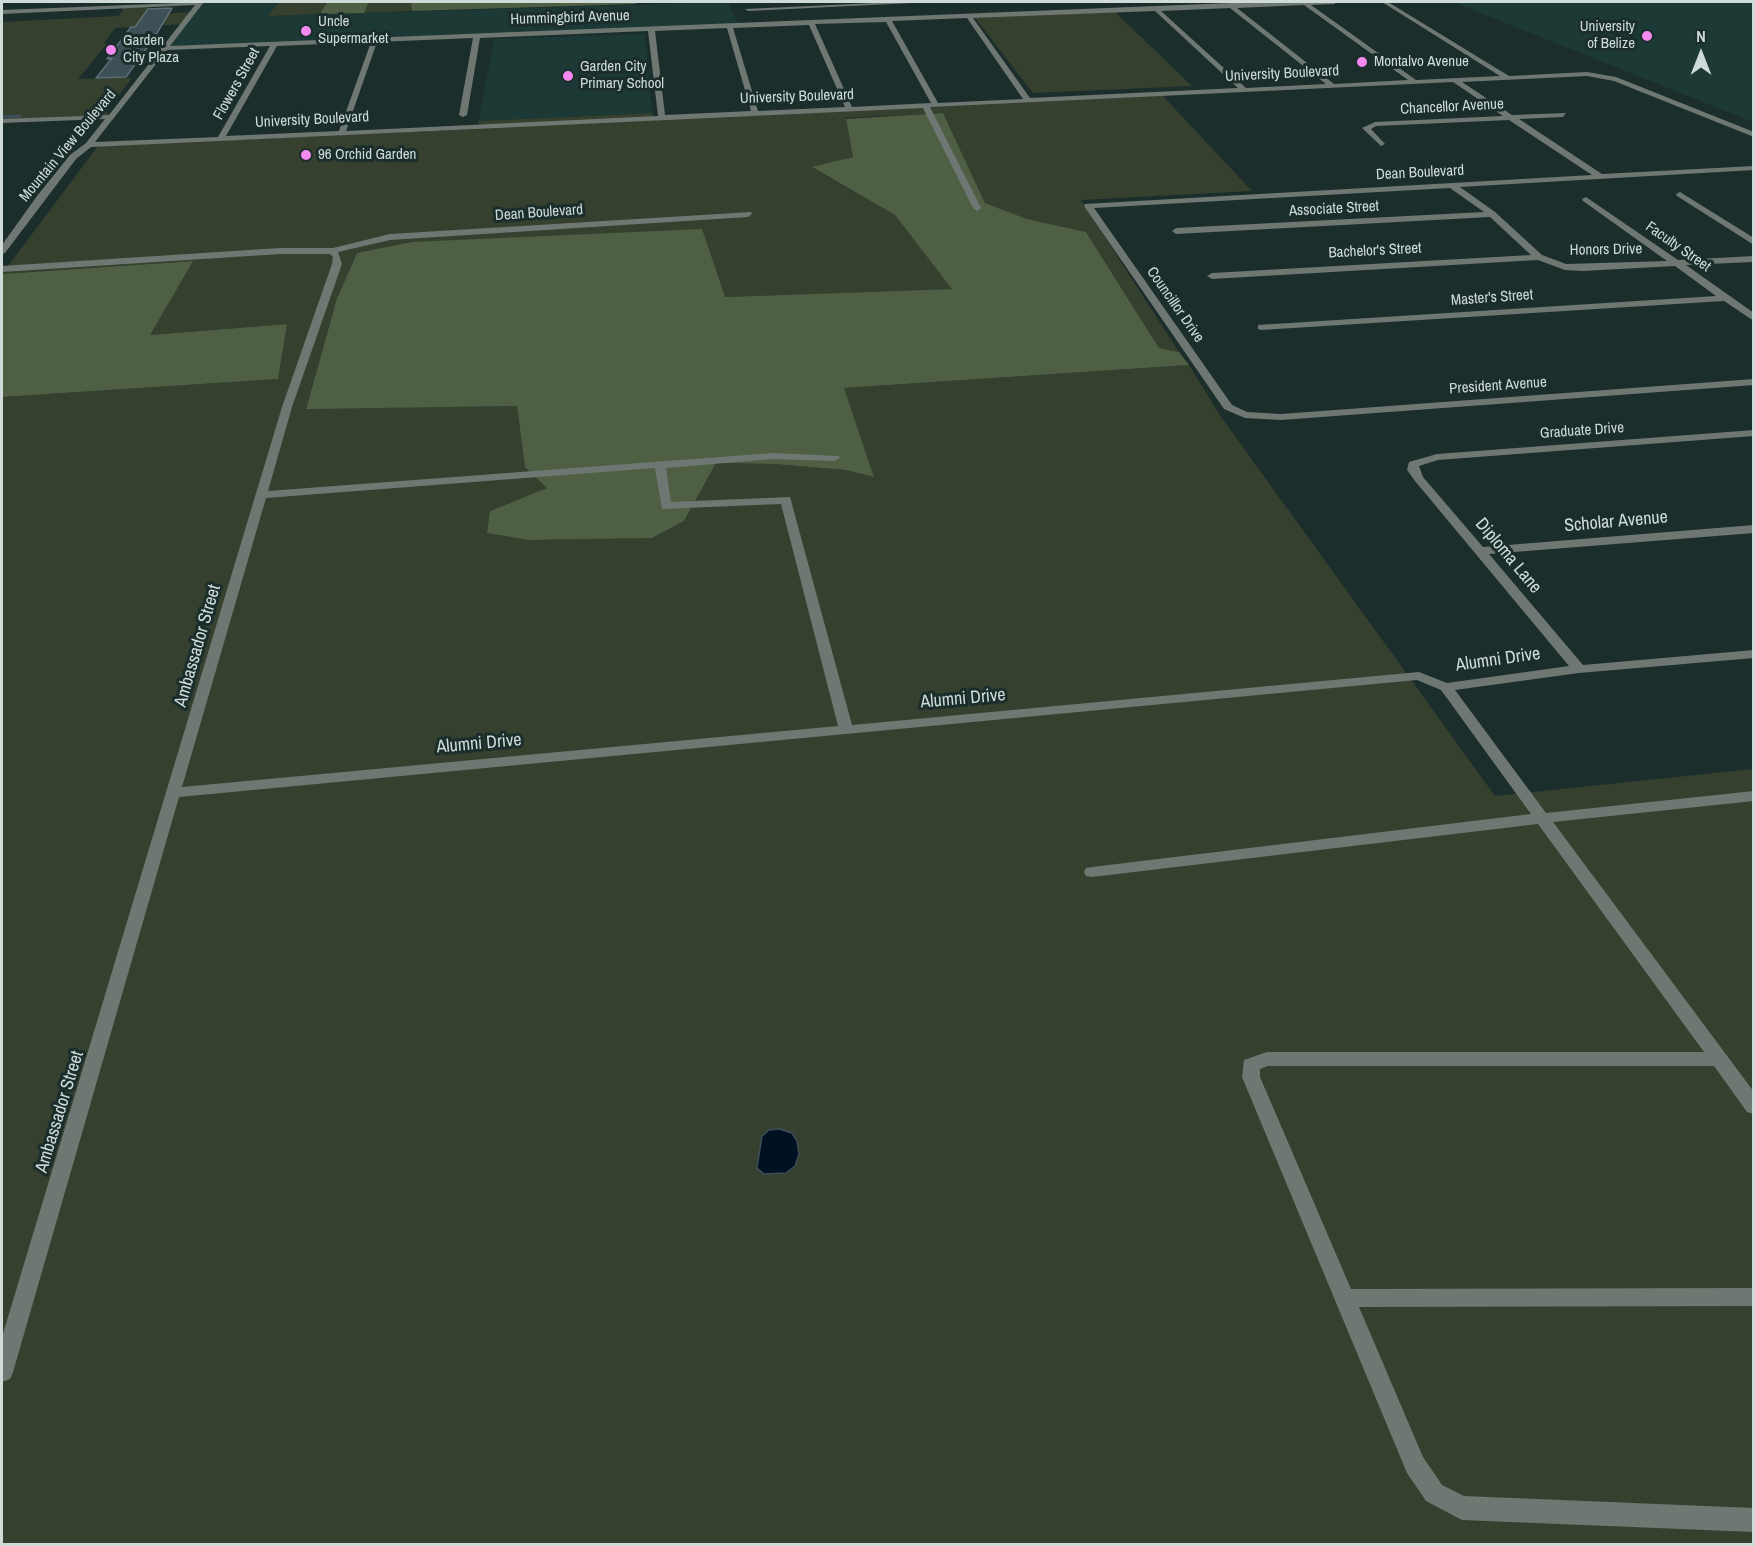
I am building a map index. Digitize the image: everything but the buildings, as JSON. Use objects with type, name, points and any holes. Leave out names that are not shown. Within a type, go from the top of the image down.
[{"type":"street","points":[[2,12],[200,2]]},
{"type":"street","name":"Mountain View Boulevard","points":[[2,251],[15,226],[74,157],[89,145],[167,48],[200,2]]},
{"type":"street","points":[[748,9],[930,2]]},
{"type":"street","name":"Hummingbird Avenue","points":[[167,48],[1334,2]]},
{"type":"street","points":[[1385,2],[1506,77]]},
{"type":"street","points":[[1058,12],[1093,3],[1100,10]]},
{"type":"street","points":[[1305,3],[1413,81]]},
{"type":"street","points":[[1230,5],[1330,85]]},
{"type":"street","points":[[1155,8],[1243,89]]},
{"type":"street","points":[[968,16],[1027,99]]},
{"type":"street","points":[[888,19],[935,104]]},
{"type":"street","points":[[811,22],[849,108]]},
{"type":"street","points":[[729,25],[755,112]]},
{"type":"street","points":[[651,28],[662,117]]},
{"type":"street","points":[[463,115],[477,35]]},
{"type":"street","points":[[342,132],[375,39]]},
{"type":"street","name":"Flowers Street","points":[[222,137],[275,43]]},
{"type":"street","name":"University Boulevard","points":[[89,145],[1581,74],[1608,76],[1754,135]]},
{"type":"street","points":[[1453,79],[1599,176]]},
{"type":"street","points":[[925,104],[976,208]]},
{"type":"street","name":"Chancellor Avenue","points":[[1381,144],[1366,128],[1375,124],[1563,114]]},
{"type":"street","points":[[2,121],[111,117]]},
{"type":"street","name":"Dean Boulevard","points":[[1088,206],[1754,168]]},
{"type":"street","name":"Honors Drive","points":[[1451,184],[1492,214],[1539,257],[1565,267],[1583,268],[1754,258]]},
{"type":"street","points":[[1680,194],[1754,242]]},
{"type":"street","name":"Faculty Street","points":[[1586,199],[1673,263],[1754,318]]},
{"type":"street","name":"Councillor Drive","points":[[1088,206],[1228,407],[1245,415]]},
{"type":"street","name":"Dean Boulevard","points":[[333,251],[390,237],[748,214]]},
{"type":"street","name":"Associate Street","points":[[1176,231],[1492,214]]},
{"type":"street","points":[[2,269],[257,252],[333,251]]},
{"type":"street","name":"Ambassador Street","points":[[2,1372],[287,407],[337,264],[333,251]]},
{"type":"street","name":"Bachelor's Street","points":[[1212,276],[1539,257]]},
{"type":"street","name":"Master's Street","points":[[1261,327],[1725,298]]},
{"type":"street","name":"President Avenue","points":[[1245,415],[1281,417],[1754,382]]},
{"type":"street","name":"Graduate Drive","points":[[1413,464],[1437,457],[1754,433]]},
{"type":"street","points":[[261,495],[773,456],[834,458]]},
{"type":"street","name":"Diploma Lane","points":[[1413,464],[1413,470],[1419,479],[1579,669]]},
{"type":"street","points":[[660,465],[666,506],[786,500],[846,729]]},
{"type":"street","name":"Scholar Avenue","points":[[1481,551],[1754,529]]},
{"type":"street","name":"Alumni Drive","points":[[174,793],[1419,676],[1446,687],[1579,669],[1754,654]]},
{"type":"street","points":[[1446,687],[1754,1107]]},
{"type":"street","points":[[1092,872],[1542,818],[1754,796]]},
{"type":"street","points":[[1718,1059],[1266,1059],[1251,1065],[1251,1077],[1415,1466],[1434,1493],[1462,1508],[1754,1520]]},
{"type":"street","points":[[1345,1298],[1754,1297]]},
{"type":"shaded area","points":[[201,2],[279,2],[269,16],[728,2],[740,27],[167,48]]},
{"type":"shaded area","points":[[279,2],[327,2],[320,14],[268,16]]},
{"type":"shaded area","points":[[327,2],[369,2],[364,13],[320,14]]},
{"type":"shaded area","points":[[369,2],[408,2],[412,3],[412,11],[364,13]]},
{"type":"shaded area","points":[[408,2],[636,2],[636,4],[412,11],[411,3]]},
{"type":"shaded area","name":"University of Belize","points":[[1453,2],[1753,2],[1753,122]]},
{"type":"shaded area","points":[[151,6],[144,15],[193,12],[185,24],[115,28],[104,43],[107,44],[78,79],[132,78],[106,111],[111,117],[2,121],[2,22],[119,16],[124,7]]},
{"type":"shaded area","points":[[1115,12],[1192,86],[1033,93],[975,18]]},
{"type":"shaded area","name":"Garden City Primary School","points":[[645,34],[652,113],[479,121],[494,39]]},
{"type":"shaded area","points":[[1162,95],[1252,191],[1081,200],[1179,352],[1159,348],[1086,232],[1027,219],[985,203],[943,113],[846,118],[853,157],[813,168],[895,215],[953,289],[725,297],[357,253],[337,298],[306,408],[517,406],[525,466],[548,488],[490,511],[529,540],[652,538],[684,521],[716,463],[774,464],[846,470],[874,477],[844,388],[1189,365],[1219,414],[1495,796],[1753,769],[1753,1544],[2,1544],[2,397],[277,379],[287,324],[149,335],[192,261],[2,274],[98,146],[478,129],[479,121],[652,113],[655,119]]},
{"type":"shaded area","points":[[943,113],[985,203],[1027,219],[1086,232],[1159,348],[1179,352],[1189,365],[844,388],[874,477],[846,470],[774,464],[716,463],[684,521],[652,538],[529,540],[487,533],[490,511],[547,488],[525,467],[517,406],[306,409],[337,298],[357,253],[412,242],[702,229],[725,297],[952,289],[895,215],[812,167],[853,157],[846,119]]},
{"type":"shaded area","points":[[193,261],[150,335],[287,324],[278,379],[2,397],[2,274]]},
{"type":"water","points":[[779,1129],[792,1133],[797,1141],[799,1154],[795,1166],[786,1173],[764,1174],[757,1168],[762,1136],[769,1130]]},
{"type":"waterway","points":[[2,117],[20,116]]},
{"type":"place","name":"Uncle Supermarket","points":[[306,31]]},
{"type":"place","name":"University of Belize","points":[[1647,36]]},
{"type":"place","name":"Garden City Plaza","points":[[111,50]]},
{"type":"place","name":"Montalvo Avenue","points":[[1362,62]]},
{"type":"place","name":"Garden City Primary School","points":[[568,76]]},
{"type":"place","name":"96 Orchid Garden","points":[[306,155]]}]
